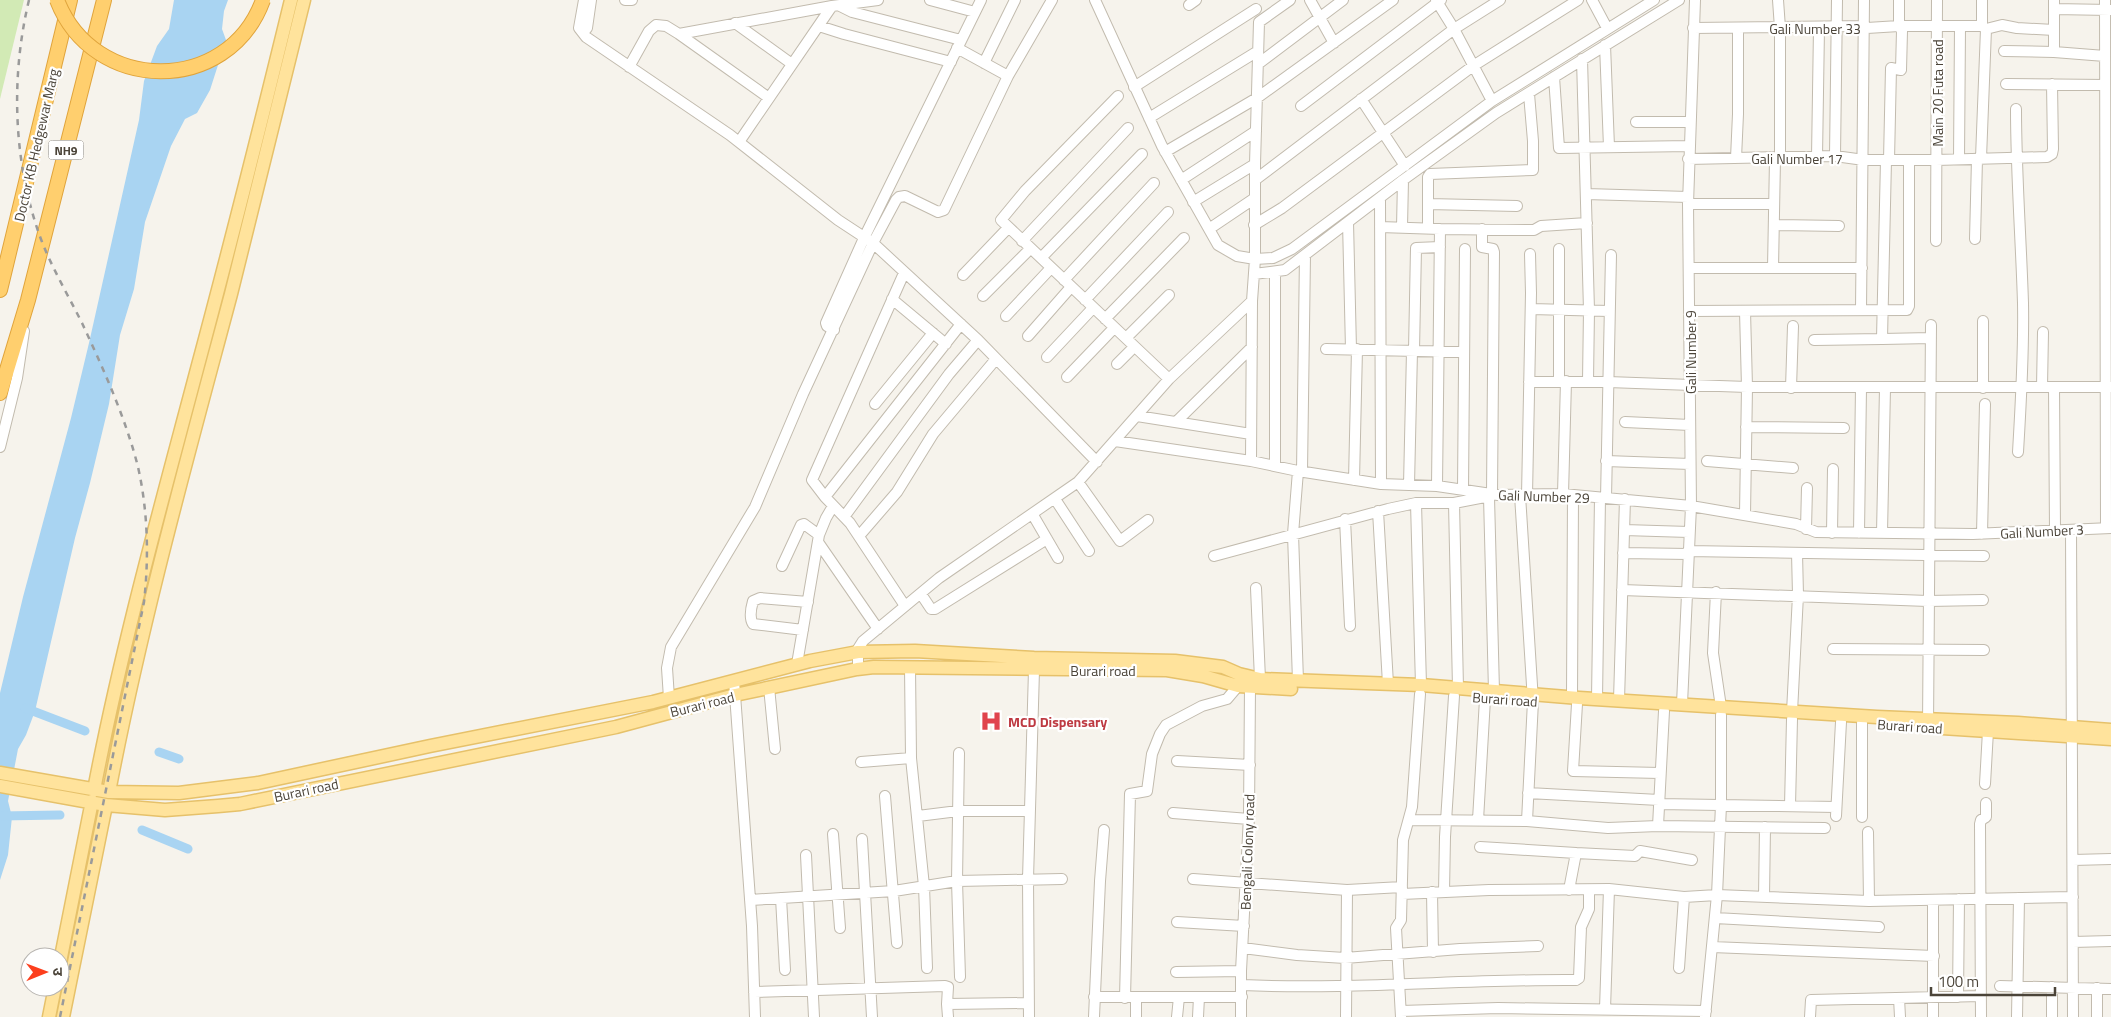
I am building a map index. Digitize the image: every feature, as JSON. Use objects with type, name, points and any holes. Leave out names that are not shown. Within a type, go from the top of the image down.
[{"type":"highway","points":[[57,0],[71,27],[94,50],[124,66],[156,72],[181,70],[225,50],[242,36],[263,0]]},
{"type":"highway","name":"Doctor KB Hedgewar Marg","points":[[0,290],[70,0]]},
{"type":"highway","name":"Doctor KB Hedgewar Marg","points":[[0,393],[28,300],[104,0]]},
{"type":"main road","points":[[63,947],[113,691],[235,228],[292,0]]},
{"type":"main road","points":[[109,792],[124,714],[157,571],[248,229],[304,0]]},
{"type":"main road","name":"Burari road","points":[[93,796],[109,792],[179,793],[258,783],[669,698],[797,664],[858,652],[915,651],[1175,662],[1223,667],[1239,674],[1249,684],[1298,681],[1388,684],[1421,689]]},
{"type":"main road","points":[[983,655],[983,669]]},
{"type":"main road","name":"Burari road","points":[[93,796],[106,805],[165,810],[240,804],[616,727],[769,687],[874,667],[1167,670],[1249,684],[1421,689],[1575,700],[1664,711],[1721,711],[2073,731],[2111,738]]},
{"type":"main road","name":"Burari road","points":[[1575,700],[1597,699],[1682,704],[1721,711]]},
{"type":"main road","name":"Burari road","points":[[1792,715],[1841,722],[1928,723],[1988,731],[2111,730]]},
{"type":"main road","points":[[0,773],[48,787],[93,796]]},
{"type":"main road","points":[[0,786],[48,787]]},
{"type":"main road","points":[[63,1017],[106,805]]},
{"type":"main road","points":[[49,1017],[53,997]]},
{"type":"street","points":[[625,0],[632,0]]},
{"type":"street","points":[[679,34],[878,0]]},
{"type":"street","points":[[930,0],[975,12]]},
{"type":"street","points":[[669,698],[667,668],[671,647],[755,507],[869,241],[951,62],[961,47],[981,0]]},
{"type":"street","points":[[984,63],[1015,0]]},
{"type":"street","points":[[869,241],[899,197],[905,196],[938,212],[944,210],[1008,76],[1052,0]]},
{"type":"street","points":[[1095,0],[1165,152],[1218,245],[1223,250],[1254,266],[1275,272],[1284,270],[1305,255],[1403,180],[1496,113],[1678,0]]},
{"type":"street","points":[[1259,22],[1290,0]]},
{"type":"street","points":[[1310,0],[1334,43]]},
{"type":"street","points":[[1258,64],[1343,0]]},
{"type":"street","points":[[1165,152],[1257,98],[1394,0]]},
{"type":"street","points":[[1255,180],[1454,29],[1500,0]]},
{"type":"street","points":[[1254,225],[1282,208],[1473,66],[1578,0]]},
{"type":"street","points":[[1592,0],[1607,28]]},
{"type":"street","points":[[1254,266],[1292,249],[1492,101],[1654,0]]},
{"type":"street","name":"Gali Number 9","points":[[1682,704],[1691,506],[1688,159],[1695,0]]},
{"type":"street","points":[[1773,268],[1774,204],[1778,158],[1780,28],[1778,0]]},
{"type":"street","points":[[1835,156],[1837,0]]},
{"type":"street","points":[[1861,310],[1864,160],[1864,0]]},
{"type":"street","points":[[1882,339],[1891,68],[1901,70],[1902,31],[1899,26],[1899,0]]},
{"type":"street","name":"Main 20 Futa road","points":[[1936,241],[1937,0]]},
{"type":"street","points":[[1975,239],[1984,27],[1982,0]]},
{"type":"street","points":[[587,1],[583,30],[629,67],[739,142],[869,241],[978,340],[1097,462]]},
{"type":"street","points":[[1301,106],[1438,1],[1492,101]]},
{"type":"street","points":[[2054,52],[2054,4],[2107,6],[2105,85],[2108,153],[2109,528]]},
{"type":"street","points":[[1134,87],[1255,5],[1259,22],[1252,300],[1251,460]]},
{"type":"street","points":[[739,142],[792,64],[835,6]]},
{"type":"street","points":[[835,6],[961,47],[984,63],[1008,76]]},
{"type":"street","points":[[735,23],[792,64]]},
{"type":"street","points":[[629,67],[649,31],[656,25],[666,26],[769,98]]},
{"type":"street","name":"Gali Number 33","points":[[1693,28],[1780,28],[1787,26],[1819,28],[1865,26],[1867,28],[1937,25],[1960,27],[2002,26],[2054,30]]},
{"type":"street","points":[[819,26],[951,62]]},
{"type":"street","points":[[1959,159],[1960,27]]},
{"type":"street","points":[[1736,158],[1738,28]]},
{"type":"street","points":[[1817,156],[1819,28]]},
{"type":"street","points":[[1605,45],[1609,147]]},
{"type":"street","points":[[1149,118],[1258,51]]},
{"type":"street","points":[[2004,51],[2105,56]]},
{"type":"street","points":[[1582,59],[1589,310],[1588,382]]},
{"type":"street","points":[[1554,77],[1559,148],[1689,146]]},
{"type":"street","points":[[2006,84],[2105,85]]},
{"type":"street","name":"Gali Number 17","points":[[1688,159],[1835,156],[1864,160],[1936,160],[2047,156],[2052,154],[2052,84]]},
{"type":"street","points":[[1428,229],[1428,177],[1430,174],[1533,170],[1533,141],[1529,94]]},
{"type":"street","points":[[1118,96],[1001,218],[1001,222],[1169,379]]},
{"type":"street","points":[[1361,99],[1405,166]]},
{"type":"street","points":[[2016,109],[2016,157],[2023,305],[2022,387],[2018,452]]},
{"type":"street","points":[[1636,122],[1690,122]]},
{"type":"street","points":[[1022,241],[1128,128]]},
{"type":"street","points":[[1181,180],[1256,131]]},
{"type":"street","points":[[1041,258],[1142,154]]},
{"type":"street","points":[[1690,311],[1907,310],[1909,306],[1909,160]]},
{"type":"street","points":[[1193,202],[1255,164]]},
{"type":"street","points":[[1402,227],[1403,180]]},
{"type":"street","points":[[1028,336],[1067,284],[1154,183]]},
{"type":"street","points":[[1586,194],[1774,204]]},
{"type":"street","points":[[1208,229],[1254,198]]},
{"type":"street","points":[[1380,198],[1381,484]]},
{"type":"street","points":[[1428,204],[1517,206]]},
{"type":"street","points":[[1085,300],[1168,212]]},
{"type":"street","points":[[1348,222],[1354,349],[1354,480]]},
{"type":"street","points":[[1380,227],[1534,230],[1541,226],[1587,223]]},
{"type":"street","points":[[1774,225],[1839,226]]},
{"type":"street","points":[[963,275],[1008,228]]},
{"type":"street","points":[[1438,486],[1440,229]]},
{"type":"street","points":[[1478,820],[1489,695],[1493,495],[1494,252],[1493,249],[1482,246],[1482,229]]},
{"type":"street","points":[[1105,319],[1184,238]]},
{"type":"street","points":[[1409,485],[1416,248],[1440,247]]},
{"type":"street","points":[[983,296],[1030,248]]},
{"type":"street","points":[[1463,490],[1465,248]]},
{"type":"street","points":[[1559,249],[1562,381],[1575,700],[1573,772],[1660,773]]},
{"type":"street","points":[[1527,821],[1533,698],[1523,495],[1529,382],[1530,254]]},
{"type":"street","points":[[1298,681],[1293,534],[1300,471],[1305,255]]},
{"type":"street","points":[[1597,699],[1611,255]]},
{"type":"street","points":[[1006,316],[1051,268]]},
{"type":"street","points":[[1689,268],[1862,268]]},
{"type":"street","points":[[1275,272],[1275,466]]},
{"type":"street","points":[[904,273],[812,478],[813,483],[859,536],[905,606]]},
{"type":"street","points":[[1126,338],[1169,295]]},
{"type":"street","points":[[892,299],[946,344]]},
{"type":"street","points":[[0,448],[17,378],[28,300]]},
{"type":"street","points":[[858,669],[858,652],[863,641],[939,578],[1078,482],[1169,379],[1252,300]]},
{"type":"street","points":[[1046,357],[1093,308]]},
{"type":"street","points":[[1531,309],[1609,311]]},
{"type":"street","points":[[1745,311],[1747,387],[1745,516]]},
{"type":"street","points":[[1983,321],[1983,388]]},
{"type":"street","points":[[825,497],[961,324]]},
{"type":"street","points":[[1928,723],[1931,325]]},
{"type":"street","points":[[1791,388],[1793,326]]},
{"type":"street","points":[[1067,377],[1114,328]]},
{"type":"street","points":[[2042,387],[2043,332]]},
{"type":"street","points":[[875,404],[933,333]]},
{"type":"street","points":[[1814,340],[1931,338]]},
{"type":"street","points":[[844,517],[949,374],[978,340]]},
{"type":"street","points":[[1117,364],[1134,346]]},
{"type":"street","points":[[1176,422],[1252,346]]},
{"type":"street","points":[[1326,349],[1464,352]]},
{"type":"street","points":[[859,536],[897,492],[933,434],[996,359]]},
{"type":"street","points":[[1529,382],[1608,382],[1791,388],[2108,387]]},
{"type":"street","points":[[2054,387],[2055,531]]},
{"type":"street","points":[[1859,532],[1861,388]]},
{"type":"street","points":[[1882,533],[1885,388]]},
{"type":"street","points":[[1978,534],[1985,404]]},
{"type":"street","points":[[1137,416],[1251,434]]},
{"type":"street","points":[[1625,422],[1690,425]]},
{"type":"street","points":[[1746,427],[1844,428]]},
{"type":"street","name":"Gali Number 29","points":[[1115,441],[1251,460],[1300,471],[1381,484],[1438,486],[1493,495],[1568,495],[1691,506],[1796,524],[1816,532],[1978,534]]},
{"type":"street","points":[[1606,461],[1690,464]]},
{"type":"street","points":[[1708,461],[1793,468]]},
{"type":"street","points":[[1832,532],[1833,469]]},
{"type":"street","points":[[1078,482],[1120,541],[1148,520]]},
{"type":"street","points":[[1806,529],[1807,488]]},
{"type":"street","points":[[1214,556],[1378,511],[1416,503],[1454,503],[1493,495]]},
{"type":"street","points":[[1056,499],[1089,551]]},
{"type":"street","points":[[1619,700],[1625,499]]},
{"type":"street","points":[[1416,503],[1421,689],[1412,807],[1403,840],[1401,920],[1396,928],[1401,1014],[1498,1008],[1605,1009],[1706,1014],[1717,895],[1721,805],[1721,711],[1713,653],[1716,592]]},
{"type":"street","points":[[1444,892],[1456,692],[1454,503]]},
{"type":"street","points":[[797,664],[819,538],[826,518],[834,506]]},
{"type":"street","points":[[1378,511],[1388,684]]},
{"type":"street","points":[[1032,515],[1058,558]]},
{"type":"street","points":[[1345,520],[1350,626]]},
{"type":"street","points":[[782,566],[801,525],[804,524],[819,538],[878,629]]},
{"type":"street","name":"Gali Number 3","points":[[1978,534],[2109,528]]},
{"type":"street","points":[[1624,530],[1689,532]]},
{"type":"street","points":[[2071,530],[2073,1017]]},
{"type":"street","points":[[920,594],[931,609],[935,610],[1047,539]]},
{"type":"street","points":[[1623,553],[1688,552],[1984,556]]},
{"type":"street","points":[[1790,806],[1798,595],[1797,553]]},
{"type":"street","name":"Bengali Colony road","points":[[1241,1017],[1241,971],[1249,819],[1249,684],[1256,588]]},
{"type":"street","points":[[1622,590],[1928,601],[1983,600]]},
{"type":"street","points":[[803,630],[753,624],[751,619],[752,604],[753,601],[760,598],[808,602]]},
{"type":"street","points":[[1833,649],[1984,650]]},
{"type":"street","points":[[910,667],[911,758],[924,886],[926,968]]},
{"type":"street","points":[[1028,1017],[1028,879],[1034,670]]},
{"type":"street","points":[[734,681],[750,900],[755,1017]]},
{"type":"street","points":[[1125,998],[1130,794],[1147,791],[1149,767],[1155,744],[1166,725],[1202,706],[1227,699],[1249,684]]},
{"type":"street","points":[[769,687],[775,748]]},
{"type":"street","points":[[1658,826],[1664,711]]},
{"type":"street","points":[[1528,793],[1659,802],[1790,806],[1836,812],[1841,722]]},
{"type":"street","points":[[1862,723],[1862,817]]},
{"type":"street","points":[[1985,784],[1988,731]]},
{"type":"street","points":[[960,753],[957,881],[960,977]]},
{"type":"street","points":[[861,762],[911,758]]},
{"type":"street","points":[[1177,762],[1250,765]]},
{"type":"street","points":[[885,796],[897,943]]},
{"type":"street","points":[[1981,1017],[1982,899],[1980,824],[1981,820],[1986,817],[1986,803]]},
{"type":"street","points":[[918,816],[958,811],[1030,811]]},
{"type":"street","points":[[1172,813],[1249,819]]},
{"type":"street","points":[[1410,820],[1527,821],[1599,828],[1658,826],[1826,828]]},
{"type":"street","points":[[1764,827],[1764,897]]},
{"type":"street","points":[[1094,1017],[1104,830]]},
{"type":"street","points":[[1868,832],[1869,901]]},
{"type":"street","points":[[833,834],[840,928]]},
{"type":"street","points":[[862,839],[872,989],[872,1017]]},
{"type":"street","points":[[1480,847],[1635,856],[1640,851],[1692,860]]},
{"type":"street","points":[[1569,890],[1576,853]]},
{"type":"street","points":[[806,855],[814,1017]]},
{"type":"street","points":[[2073,860],[2111,859]]},
{"type":"street","points":[[750,900],[894,891],[957,881],[1062,879]]},
{"type":"street","points":[[1193,880],[1346,890],[1444,892],[1609,889],[1684,896],[1717,895],[1869,901],[2073,897]]},
{"type":"street","points":[[1605,1009],[1609,889]]},
{"type":"street","points":[[1346,890],[1346,1017]]},
{"type":"street","points":[[1242,985],[1296,987],[1578,979],[1581,928],[1589,909],[1589,890]]},
{"type":"street","points":[[1432,892],[1433,952]]},
{"type":"street","points":[[1679,968],[1684,896]]},
{"type":"street","points":[[781,898],[785,970]]},
{"type":"street","points":[[2017,1017],[2019,898]]},
{"type":"street","points":[[1958,997],[1960,899]]},
{"type":"street","points":[[1933,900],[1933,1017]]},
{"type":"street","points":[[1715,918],[1879,927]]},
{"type":"street","points":[[1178,922],[1244,926]]},
{"type":"street","points":[[2073,942],[2111,941]]},
{"type":"street","points":[[1243,948],[1297,955],[1345,958],[1538,946]]},
{"type":"street","points":[[1712,948],[1934,956]]},
{"type":"street","points":[[1176,972],[1241,971]]},
{"type":"street","points":[[754,992],[946,986],[948,1017]]},
{"type":"street","points":[[2000,986],[2111,989]]},
{"type":"street","points":[[2052,987],[2052,1017]]},
{"type":"street","points":[[2097,988],[2097,1017]]},
{"type":"street","points":[[1810,1017],[1811,1000],[1981,996]]},
{"type":"street","points":[[1094,997],[1242,997]]},
{"type":"street","points":[[1198,1017],[1199,997]]},
{"type":"street","points":[[1136,998],[1136,1017]]},
{"type":"street","points":[[1177,1017],[1179,998]]},
{"type":"street","points":[[1898,998],[1900,1017]]},
{"type":"street","points":[[947,1004],[1028,1003]]},
{"type":"green space","points":[[0,0],[24,0],[0,99]]},
{"type":"water","points":[[174,0],[228,0],[224,11],[222,29],[226,40],[210,90],[197,113],[185,119],[171,146],[145,222],[134,289],[120,335],[109,404],[90,483],[75,538],[35,711],[26,735],[18,749],[8,801],[12,817],[8,855],[0,880],[0,693],[89,343],[139,120],[144,81],[157,46],[169,29]]},
{"type":"waterway","points":[[25,708],[85,731]]},
{"type":"waterway","points":[[159,752],[179,759]]},
{"type":"waterway","points":[[0,816],[60,815]]},
{"type":"waterway","points":[[142,830],[188,849]]},
{"type":"railway","points":[[29,0],[19,57],[17,116],[19,145],[30,203],[47,255],[98,358],[127,431],[138,467],[144,500],[147,534],[147,569],[144,602],[60,1017]]},
{"type":"place","name":"MCD Dispensary","points":[[991,721]]}]
